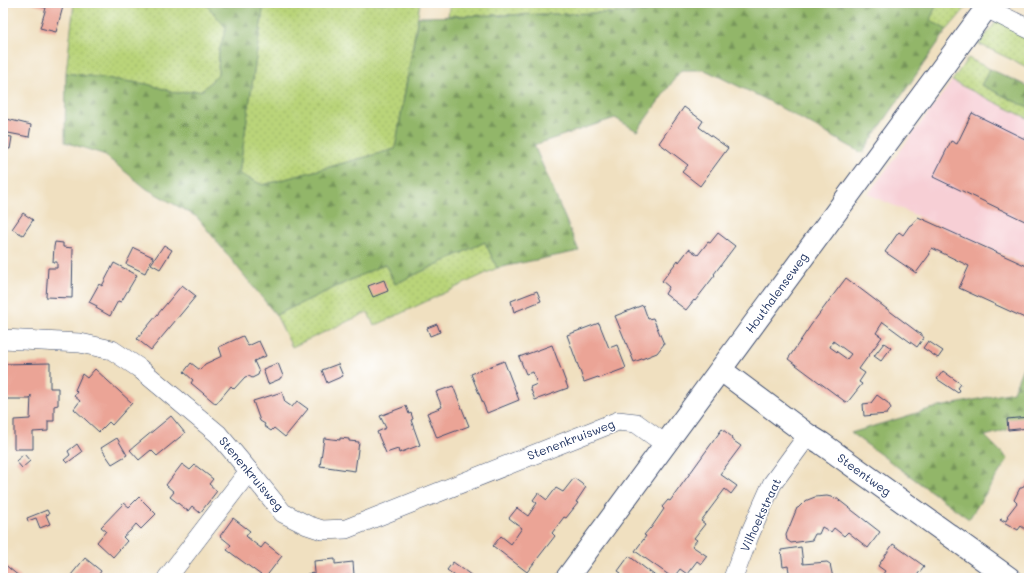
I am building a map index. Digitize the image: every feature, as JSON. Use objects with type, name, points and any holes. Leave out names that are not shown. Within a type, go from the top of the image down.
[{"type":"street","name":"Houthalenseweg","points":[[567,578],[988,5],[1029,29]]},
{"type":"street","name":"Stenenkruisweg","points":[[3,339],[80,343],[112,350],[139,368],[218,434],[283,513],[307,525],[322,530],[346,529],[618,421],[636,423],[665,444]]},
{"type":"street","name":"Steentweg","points":[[721,370],[808,435],[1008,578]]},
{"type":"street","name":"Vilhoekstraat","points":[[733,578],[749,536],[772,484],[808,435]]},
{"type":"street","points":[[167,578],[249,471]]},
{"type":"shaded area","points":[[952,81],[1029,119],[1029,266],[868,194]]},
{"type":"green space","points":[[74,3],[206,4],[227,28],[219,51],[218,74],[203,90],[177,93],[147,84],[66,73]]},
{"type":"green space","points":[[200,3],[264,3],[239,174],[263,185],[395,149],[418,17],[646,12],[649,3],[937,3],[930,20],[947,30],[862,153],[767,100],[705,70],[681,70],[637,131],[615,118],[534,145],[579,251],[497,268],[485,242],[395,284],[385,264],[276,315],[197,217],[147,189],[103,154],[65,142],[66,73],[147,84],[177,93],[203,90],[218,74],[219,51],[226,28],[206,4]]},
{"type":"green space","points":[[264,3],[420,3],[395,149],[263,185],[239,174]]},
{"type":"green space","points":[[450,3],[649,3],[646,12],[448,16]]},
{"type":"green space","points":[[938,3],[970,3],[947,30],[929,20]]},
{"type":"green space","points":[[998,19],[1029,34],[1029,68],[979,44]]},
{"type":"green space","points":[[968,58],[990,69],[981,85],[1029,108],[1029,119],[952,81]]},
{"type":"green space","points":[[990,69],[1029,87],[1029,108],[981,85]]},
{"type":"green space","points":[[485,242],[497,268],[374,326],[368,312],[292,347],[276,315],[385,264],[395,284]]},
{"type":"green space","points":[[1029,352],[1029,424],[985,436],[1008,459],[969,519],[851,433],[930,409],[1013,392]]},
{"type":"building","points":[[29,3],[64,3],[56,32],[40,28],[46,8]]},
{"type":"building","points":[[684,107],[703,121],[699,127],[728,148],[700,186],[682,172],[688,165],[659,143]]},
{"type":"building","points":[[972,113],[1029,141],[1029,223],[933,177],[951,141],[957,144]]},
{"type":"building","points":[[3,118],[31,125],[29,137],[3,132]]},
{"type":"building","points":[[3,136],[12,137],[10,149],[3,148]]},
{"type":"building","points":[[23,213],[33,220],[23,235],[12,229]]},
{"type":"building","points":[[918,217],[1029,267],[1029,320],[959,288],[969,266],[932,248],[929,252],[930,254],[916,273],[885,252],[898,233],[899,232],[903,235]]},
{"type":"building","points":[[718,233],[735,246],[714,274],[715,275],[686,310],[665,294],[669,287],[662,281],[678,260],[679,262],[689,249],[698,255],[708,242],[710,243]]},
{"type":"building","points":[[55,242],[63,243],[63,247],[73,248],[72,298],[46,297],[48,268],[57,268],[57,262],[53,262]]},
{"type":"building","points":[[164,245],[172,250],[160,269],[151,264]]},
{"type":"building","points":[[134,248],[153,257],[145,273],[126,264]]},
{"type":"building","points":[[114,263],[137,275],[121,302],[118,301],[110,316],[89,302],[99,284],[102,286]]},
{"type":"building","points":[[846,278],[924,337],[917,347],[883,322],[876,333],[882,337],[859,369],[865,373],[859,382],[862,384],[847,403],[788,359]],"holes":[[[833,341],[851,354],[847,359],[830,347]]]},
{"type":"building","points":[[384,280],[388,291],[373,297],[368,286]]},
{"type":"building","points":[[182,285],[196,296],[151,350],[137,339]]},
{"type":"building","points":[[537,291],[541,301],[514,312],[511,301]]},
{"type":"building","points":[[643,305],[648,319],[653,318],[664,344],[657,353],[634,362],[615,316]]},
{"type":"building","points":[[599,323],[609,348],[617,345],[626,368],[584,382],[567,335]]},
{"type":"building","points":[[437,324],[440,332],[430,336],[427,328]]},
{"type":"building","points":[[243,336],[248,346],[259,341],[266,356],[254,361],[259,372],[258,375],[252,378],[249,376],[245,377],[234,389],[231,386],[216,404],[191,383],[193,380],[184,372],[191,363],[200,370],[205,364],[222,356],[219,347]]},
{"type":"building","points":[[928,341],[943,351],[938,358],[923,348]]},
{"type":"building","points":[[884,343],[891,348],[881,361],[874,356]]},
{"type":"building","points":[[552,345],[568,388],[535,400],[530,387],[537,384],[533,372],[526,374],[519,357]]},
{"type":"building","points":[[504,361],[519,400],[487,413],[471,374]]},
{"type":"building","points":[[50,363],[50,388],[58,388],[58,405],[54,406],[54,421],[48,421],[48,431],[33,432],[33,449],[14,449],[14,420],[30,419],[31,395],[30,399],[3,399],[3,364]]},
{"type":"building","points":[[278,363],[283,376],[280,379],[268,384],[263,369]]},
{"type":"building","points":[[338,364],[343,376],[327,383],[322,370]]},
{"type":"building","points":[[95,369],[132,403],[112,425],[109,422],[99,432],[74,409],[80,401],[74,396],[77,392],[75,390],[82,374],[87,378]]},
{"type":"building","points":[[943,371],[961,384],[958,388],[960,390],[958,393],[937,379]]},
{"type":"building","points":[[453,386],[469,426],[437,438],[427,413],[442,407],[436,392]]},
{"type":"building","points":[[282,392],[285,402],[292,407],[297,401],[308,409],[285,437],[274,428],[271,431],[264,426],[265,424],[260,421],[253,401]]},
{"type":"building","points":[[877,395],[888,403],[891,408],[887,414],[864,416],[863,404],[871,403]]},
{"type":"building","points":[[406,406],[409,414],[411,413],[413,419],[411,420],[420,445],[399,453],[398,449],[386,453],[377,432],[386,428],[380,416]]},
{"type":"building","points":[[171,416],[185,433],[157,456],[151,450],[139,460],[130,450]]},
{"type":"building","points":[[1028,417],[1029,428],[1008,430],[1007,419]]},
{"type":"building","points":[[722,429],[732,437],[731,439],[741,446],[720,474],[737,486],[731,494],[725,489],[701,521],[705,524],[694,538],[697,540],[692,546],[707,556],[701,564],[697,561],[687,574],[680,569],[673,578],[635,551],[646,536],[644,535],[651,528],[664,509],[662,507],[668,500],[670,501]]},
{"type":"building","points":[[117,438],[127,455],[112,464],[101,448]]},
{"type":"building","points":[[324,438],[340,440],[340,438],[349,439],[349,441],[359,442],[355,471],[320,466]]},
{"type":"building","points":[[77,444],[82,452],[67,463],[64,460],[70,455],[68,451]]},
{"type":"building","points":[[24,454],[30,461],[22,468],[16,461]]},
{"type":"building","points":[[182,464],[190,470],[195,465],[213,479],[209,484],[217,491],[200,513],[192,506],[188,511],[170,497],[174,492],[166,485]]},
{"type":"building","points":[[574,478],[586,487],[576,502],[578,503],[566,518],[564,517],[552,533],[555,536],[527,572],[493,546],[501,536],[511,544],[522,528],[509,518],[517,508],[528,516],[537,503],[533,500],[538,493],[547,500],[556,488],[563,492]]},
{"type":"building","points":[[1028,480],[1029,532],[1021,526],[1018,530],[1000,520],[1006,521],[1007,516],[1017,503],[1014,500],[1020,488],[1022,488]]},
{"type":"building","points":[[139,497],[156,514],[141,529],[136,524],[123,537],[127,541],[113,557],[97,542],[106,531],[101,527],[124,503],[129,507]]},
{"type":"building","points":[[815,497],[835,497],[880,532],[868,548],[848,532],[844,536],[834,528],[831,532],[822,527],[819,534],[815,534],[812,540],[791,543],[787,540],[786,535],[797,508],[805,501]]},
{"type":"building","points":[[47,510],[49,514],[46,515],[50,524],[40,528],[36,518],[28,521],[27,518]]},
{"type":"building","points":[[233,518],[250,531],[246,536],[253,542],[261,548],[265,543],[282,556],[265,578],[227,550],[231,545],[220,536]]},
{"type":"building","points":[[893,544],[924,566],[915,578],[881,577],[885,571],[878,566]]},
{"type":"building","points":[[801,547],[803,564],[827,562],[830,564],[833,578],[790,578],[788,566],[783,567],[781,550]]},
{"type":"building","points":[[629,556],[658,578],[617,578],[621,573],[618,571]]},
{"type":"building","points":[[85,558],[101,571],[98,576],[101,578],[74,578],[71,575]]},
{"type":"building","points":[[335,559],[335,564],[353,562],[354,575],[336,576],[336,578],[307,578],[307,574],[315,573],[314,561]]},
{"type":"building","points":[[453,562],[475,578],[458,578],[447,570]]},
{"type":"building","points":[[3,563],[15,573],[22,578],[3,578]]}]
